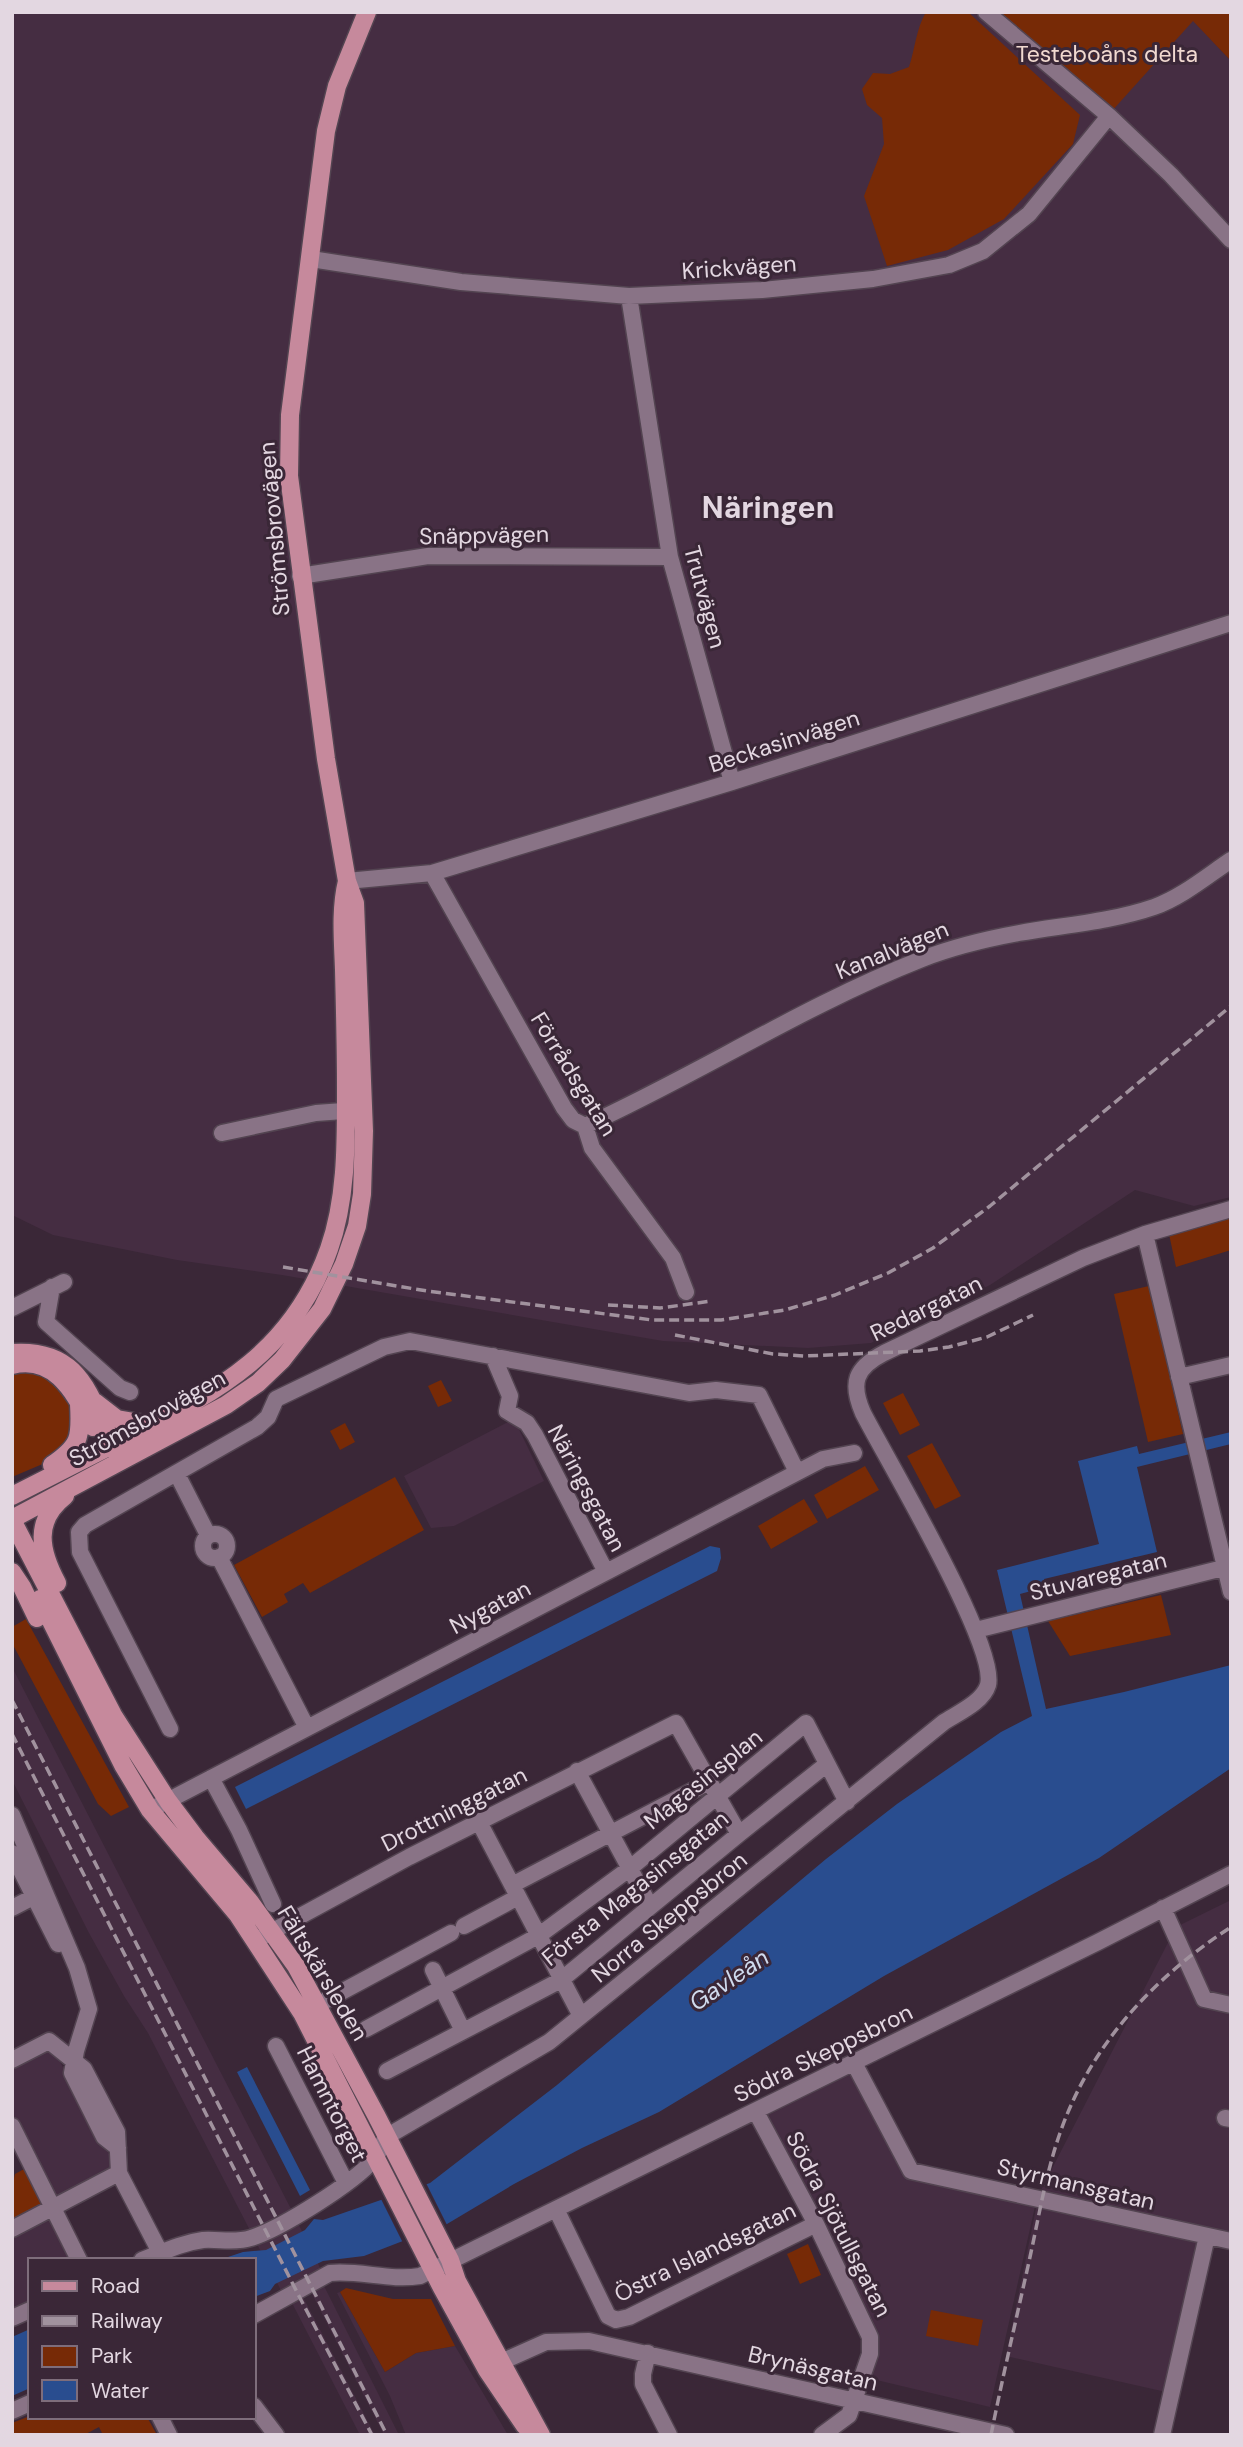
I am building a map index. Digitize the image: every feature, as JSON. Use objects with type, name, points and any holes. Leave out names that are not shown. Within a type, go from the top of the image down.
[{"type":"main road","name":"Strömsbrovägen","points":[[12,1519],[196,1423],[258,1383],[282,1360],[322,1309],[344,1264],[356,1226],[362,1194],[354,1110],[342,902],[347,881],[326,759],[289,476],[290,415],[326,131],[337,86],[367,12]]},
{"type":"main road","name":"Strömsbrovägen","points":[[14,1495],[196,1402],[233,1379],[265,1351],[315,1284],[329,1248],[339,1210],[354,1110]]},
{"type":"main road","points":[[12,1353],[45,1354],[62,1362],[77,1375],[85,1400],[118,1464]]},
{"type":"main road","points":[[12,1365],[29,1363],[55,1372],[85,1400],[117,1419],[151,1425]]},
{"type":"main road","points":[[14,1495],[70,1453],[76,1445],[85,1400]]},
{"type":"main road","points":[[84,1480],[60,1500],[46,1517],[42,1534],[44,1553],[54,1578],[101,1667],[144,1762]]},
{"type":"main road","name":"Fältskärsleden","points":[[12,1519],[18,1556],[123,1765],[150,1810],[179,1847],[296,1966],[309,2009],[375,2158],[422,2248],[541,2435]]},
{"type":"main road","name":"Fältskärsleden","points":[[18,1556],[168,1801],[264,1936]]},
{"type":"main road","name":"Fältskärsleden","points":[[309,2009],[404,2170],[450,2260],[494,2365],[531,2435]]},
{"type":"street","points":[[986,12],[1109,116],[1171,175],[1231,240]]},
{"type":"street","name":"Krickvägen","points":[[311,259],[461,282],[629,296],[762,290],[873,279],[957,262],[983,251],[1029,214],[1109,116]]},
{"type":"street","name":"Trutvägen","points":[[629,296],[670,557],[732,782]]},
{"type":"street","name":"Snäppvägen","points":[[300,576],[428,556],[670,557]]},
{"type":"street","name":"Beckasinvägen","points":[[347,881],[432,873],[732,782],[1231,623]]},
{"type":"street","name":"Kanalvägen","points":[[585,1126],[858,986],[924,958],[1018,933],[1093,923],[1156,906],[1176,897],[1231,860]]},
{"type":"street","name":"Förrådsgatan","points":[[432,873],[564,1108],[573,1121],[585,1126],[592,1148],[673,1258],[686,1292]]},
{"type":"street","points":[[222,1133],[316,1113],[354,1110]]},
{"type":"street","name":"Redargatan","points":[[984,1695],[989,1682],[988,1670],[976,1630],[863,1413],[856,1390],[858,1375],[867,1362],[884,1353],[1083,1258],[1145,1234],[1231,1209]]},
{"type":"street","points":[[1145,1234],[1228,1567],[1231,1592]]},
{"type":"street","points":[[18,1305],[58,1284],[46,1322]]},
{"type":"street","points":[[18,1305],[46,1322],[120,1388],[130,1392]]},
{"type":"street","points":[[170,1729],[80,1552],[79,1532],[85,1525],[257,1427],[268,1417],[276,1399],[384,1347],[410,1342],[689,1393],[716,1390],[759,1395],[797,1472]]},
{"type":"street","name":"Näringsgatan","points":[[493,1356],[510,1396],[507,1411],[527,1423],[535,1435],[606,1572]]},
{"type":"street","points":[[1180,1377],[1231,1365]]},
{"type":"street","name":"Nygatan","points":[[150,1810],[797,1472],[823,1459],[854,1453]]},
{"type":"street","points":[[177,1474],[208,1535],[203,1543],[204,1551],[211,1557],[219,1557],[307,1728]]},
{"type":"street","name":"Stuvaregatan","points":[[976,1630],[1228,1567]]},
{"type":"street","name":"Norra Skeppsbron","points":[[386,2137],[549,2042],[944,1723],[984,1695]]},
{"type":"street","name":"Drottninggatan","points":[[264,1936],[577,1771],[676,1723],[709,1782]]},
{"type":"street","name":"Magasinsplan","points":[[366,2029],[538,1936],[629,1869],[806,1723],[827,1764]]},
{"type":"street","points":[[827,1764],[847,1802]]},
{"type":"street","name":"Första Magasinsgatan","points":[[387,2071],[561,1980],[827,1764]]},
{"type":"street","points":[[577,1771],[650,1906]]},
{"type":"street","points":[[211,1778],[273,1903]]},
{"type":"street","points":[[309,2009],[457,1930],[515,1891],[610,1835],[709,1782],[738,1834]]},
{"type":"street","points":[[12,1815],[24,1876]]},
{"type":"street","points":[[479,1822],[581,2016]]},
{"type":"street","points":[[12,1853],[24,1876],[40,1893],[83,1989],[89,2009],[72,2073],[104,2137],[118,2148],[119,2178],[162,2256],[177,2245],[252,2238],[299,2214],[346,2183],[375,2158],[386,2137]]},
{"type":"street","name":"Södra Skeppsbron","points":[[256,2314],[330,2273],[404,2278],[419,2276],[854,2063],[1231,1874]]},
{"type":"street","points":[[12,1908],[40,1893]]},
{"type":"street","points":[[1163,1909],[1204,1999],[1231,2005]]},
{"type":"street","points":[[433,1970],[463,2031]]},
{"type":"street","points":[[12,2060],[49,2041],[75,2060]]},
{"type":"street","name":"Hamntorget","points":[[276,2046],[346,2183]]},
{"type":"street","name":"Styrmansgatan","points":[[854,2063],[911,2171],[1231,2241]]},
{"type":"street","name":"Södra Sjötullsgatan","points":[[755,2112],[816,2224],[870,2337],[870,2354],[849,2415],[822,2435]]},
{"type":"street","points":[[12,2126],[78,2258]]},
{"type":"street","points":[[12,2229],[53,2207],[119,2178]]},
{"type":"street","name":"Östra Islandsgatan","points":[[555,2209],[608,2316],[616,2320],[629,2317],[816,2224]]},
{"type":"street","points":[[1162,2435],[1207,2236]]},
{"type":"street","points":[[12,2318],[28,2311]]},
{"type":"street","points":[[611,2345],[616,2320]]},
{"type":"street","name":"Brynäsgatan","points":[[494,2365],[546,2342],[568,2340],[611,2345],[1006,2435]]},
{"type":"street","points":[[648,2353],[643,2384],[669,2435]]},
{"type":"street","points":[[256,2409],[276,2435]]},
{"type":"street","points":[[161,2419],[169,2435]]},
{"type":"shaded area","name":"Näringen","points":[[12,12],[1003,12],[1193,20],[1231,61],[1231,1197],[1194,1206],[1135,1190],[990,1285],[871,1343],[808,1348],[663,1341],[282,1275],[177,1260],[53,1235],[12,1215]]},
{"type":"shaded area","points":[[514,1419],[544,1481],[454,1526],[431,1528],[404,1476]]},
{"type":"shaded area","points":[[12,1667],[290,2207],[328,2284],[324,2286],[399,2435],[384,2435],[311,2292],[303,2297],[375,2435],[360,2435],[292,2303],[288,2304],[148,2033],[89,1933],[12,1780]]},
{"type":"shaded area","points":[[1231,1900],[1231,2238],[1205,2233],[1166,2392],[1006,2356],[1039,2194],[1176,1927]]},
{"type":"shaded area","points":[[49,2041],[119,2173],[54,2207],[78,2258],[28,2258],[28,2311],[12,2318],[12,2229],[53,2206],[12,2126],[12,2060]]},
{"type":"shaded area","points":[[853,2066],[909,2174],[1036,2202],[990,2407],[868,2378],[876,2345],[759,2113]]},
{"type":"shaded area","points":[[340,2292],[385,2372],[416,2353],[455,2346],[508,2435],[406,2435],[390,2396],[337,2293]]},
{"type":"green space","points":[[926,12],[968,12],[1080,115],[1073,144],[1004,219],[948,250],[887,266],[864,196],[884,144],[882,118],[867,105],[862,89],[873,73],[890,74],[909,67]]},
{"type":"green space","name":"Testeboåns delta","points":[[996,12],[1231,12],[1231,61],[1193,21],[1111,112]]},
{"type":"green space","points":[[1231,1216],[1231,1250],[1176,1267],[1169,1234]]},
{"type":"green space","points":[[1149,1286],[1183,1434],[1148,1442],[1114,1294]]},
{"type":"green space","points":[[26,1371],[49,1378],[68,1393],[75,1411],[73,1437],[45,1463],[12,1477],[12,1374]]},
{"type":"green space","points":[[441,1380],[452,1401],[438,1407],[428,1386]]},
{"type":"green space","points":[[903,1393],[920,1425],[900,1435],[883,1403]]},
{"type":"green space","points":[[345,1423],[355,1442],[340,1450],[330,1431]]},
{"type":"green space","points":[[932,1443],[961,1496],[935,1509],[907,1456]]},
{"type":"green space","points":[[865,1466],[879,1490],[827,1519],[814,1495]]},
{"type":"green space","points":[[395,1477],[424,1530],[310,1593],[303,1583],[284,1594],[288,1602],[262,1617],[234,1565]]},
{"type":"green space","points":[[804,1499],[818,1522],[771,1549],[758,1526]]},
{"type":"green space","points":[[1161,1595],[1171,1635],[1070,1656],[1048,1621]]},
{"type":"green space","points":[[26,1619],[129,1807],[111,1816],[98,1804],[12,1643],[12,1627]]},
{"type":"green space","points":[[24,2169],[43,2204],[12,2220],[12,2187],[15,2174]]},
{"type":"green space","points":[[808,2244],[821,2275],[800,2284],[787,2254]]},
{"type":"green space","points":[[346,2288],[393,2299],[431,2299],[455,2346],[416,2353],[385,2372],[340,2292]]},
{"type":"green space","points":[[931,2310],[983,2320],[978,2346],[926,2336]]},
{"type":"green space","points":[[28,2417],[28,2419],[148,2419],[157,2435],[103,2435],[99,2427],[84,2435],[12,2435],[12,2423]]},
{"type":"water","name":"Gavleån","points":[[1231,1432],[1231,1444],[1137,1467],[1157,1552],[1044,1579],[1046,1587],[1020,1594],[1046,1709],[1231,1665],[1231,1768],[1099,1858],[884,1976],[659,2112],[582,2148],[447,2224],[364,2256],[323,2261],[256,2296],[256,2258],[225,2258],[243,2252],[266,2250],[305,2230],[314,2219],[323,2220],[430,2183],[557,2085],[826,1859],[897,1804],[1001,1732],[1032,1716],[997,1570],[1099,1544],[1078,1461],[1137,1446],[1139,1454]]},
{"type":"water","points":[[710,1546],[720,1548],[721,1558],[717,1571],[246,1809],[235,1787]]},
{"type":"water","points":[[247,2067],[310,2190],[300,2196],[237,2072]]},
{"type":"water","points":[[28,2330],[28,2389],[12,2396],[12,2337]]},
{"type":"pier","points":[[425,2181],[448,2227],[404,2245],[380,2197]]},
{"type":"railway","points":[[283,1267],[427,1291],[652,1320],[721,1320],[785,1310],[835,1295],[888,1273],[933,1248],[990,1206],[1231,1006]]},
{"type":"railway","points":[[608,1305],[660,1308],[712,1301]]},
{"type":"railway","points":[[675,1335],[773,1354],[804,1356],[920,1351],[987,1337],[1033,1315]]},
{"type":"railway","points":[[12,1700],[387,2435]]},
{"type":"railway","points":[[12,1734],[372,2435]]},
{"type":"railway","points":[[991,2435],[1047,2179],[1055,2148],[1073,2101],[1107,2042],[1128,2016],[1176,1968],[1231,1927]]},
{"type":"district","name":"Näringen","points":[[768,508]]}]
